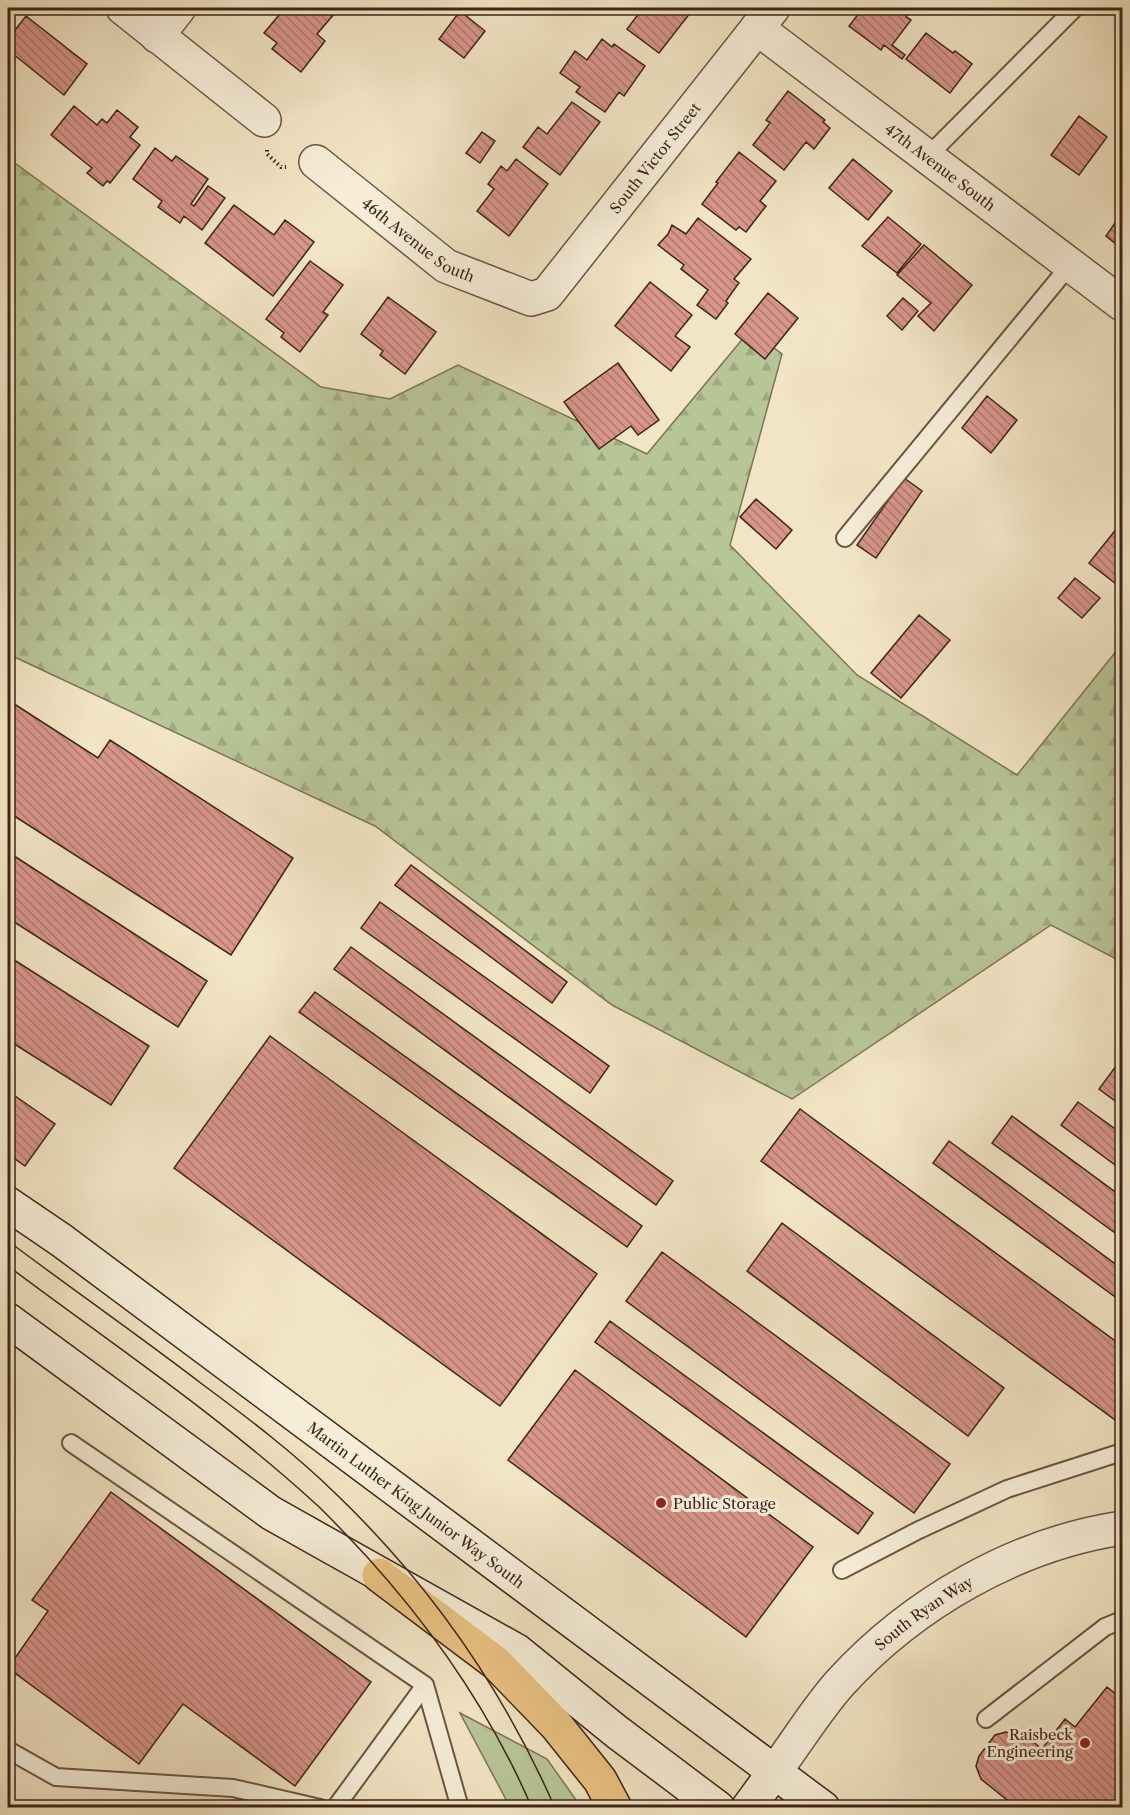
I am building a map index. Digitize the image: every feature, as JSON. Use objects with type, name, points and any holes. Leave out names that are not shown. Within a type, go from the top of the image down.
[{"type":"highway","points":[[379,1575],[496,1663],[556,1725],[600,1780],[615,1808]]},
{"type":"main road","points":[[123,8],[264,120]]},
{"type":"main road","points":[[157,36],[179,8]]},
{"type":"main road","name":"47th Avenue South","points":[[765,18],[927,157],[1122,304]]},
{"type":"main road","name":"South Victor Street","points":[[531,299],[547,294],[765,18]]},
{"type":"main road","name":"46th Avenue South","points":[[316,162],[446,266],[531,299]]},
{"type":"main road","name":"Martin Luther King Junior Way South","points":[[8,1204],[61,1240],[823,1808]]},
{"type":"main road","points":[[8,1320],[271,1513],[517,1651],[617,1732],[718,1808]]},
{"type":"main road","name":"South Ryan Way","points":[[748,1808],[839,1684],[882,1641],[961,1586],[1016,1558],[1068,1539],[1122,1528]]},
{"type":"lane","points":[[927,157],[1075,8]]},
{"type":"lane","points":[[845,538],[1070,265]]},
{"type":"lane","points":[[71,1443],[425,1685],[460,1808]]},
{"type":"lane","points":[[842,1570],[919,1530],[1008,1489],[1122,1452]]},
{"type":"lane","points":[[986,1719],[1105,1627],[1122,1620]]},
{"type":"lane","points":[[335,1808],[425,1685]]},
{"type":"lane","points":[[8,1750],[56,1777],[233,1788],[320,1808]]},
{"type":"path","points":[[264,120],[267,154],[281,168],[316,162]]},
{"type":"green space","points":[[8,158],[321,387],[390,399],[458,365],[647,454],[750,330],[782,354],[730,545],[857,675],[1017,775],[1122,644],[1122,962],[1051,925],[792,1099],[612,1005],[375,826],[8,654]]},
{"type":"green space","points":[[460,1713],[547,1759],[581,1807],[510,1807]]},
{"type":"building","points":[[285,8],[326,8],[334,14],[317,34],[325,41],[301,72],[272,49],[277,43],[264,33]]},
{"type":"building","points":[[643,8],[694,8],[659,53],[627,29]]},
{"type":"building","points":[[863,8],[913,8],[906,17],[911,20],[892,45],[905,55],[902,59],[884,45],[881,50],[849,26]]},
{"type":"building","points":[[460,11],[485,31],[464,58],[439,39]]},
{"type":"building","points":[[26,16],[87,64],[64,95],[8,50],[8,39]]},
{"type":"building","points":[[926,33],[972,64],[950,93],[906,59]]},
{"type":"building","points":[[602,39],[612,47],[614,44],[645,66],[624,96],[619,92],[605,112],[576,92],[580,87],[560,73],[575,51],[587,60]]},
{"type":"building","points":[[788,91],[825,120],[823,122],[830,128],[814,149],[806,142],[784,170],[753,145],[770,123],[766,120]]},
{"type":"building","points":[[572,102],[600,122],[560,175],[523,147],[538,127],[547,134]]},
{"type":"building","points":[[74,106],[97,125],[102,119],[107,123],[117,110],[138,127],[130,137],[140,145],[110,183],[107,181],[103,186],[87,173],[92,168],[51,135]]},
{"type":"building","points":[[1079,116],[1107,137],[1079,175],[1051,155]]},
{"type":"building","points":[[482,132],[495,141],[480,163],[466,153]]},
{"type":"building","points":[[155,148],[172,161],[176,156],[208,179],[191,204],[194,206],[208,186],[225,198],[202,230],[184,216],[180,223],[158,207],[162,201],[133,179]]},
{"type":"building","points":[[739,152],[776,181],[760,201],[766,206],[746,232],[739,227],[736,230],[702,204]]},
{"type":"building","points":[[516,159],[548,184],[509,236],[477,211],[494,189],[488,184],[501,166],[507,171]]},
{"type":"building","points":[[853,159],[892,191],[868,220],[829,188]]},
{"type":"building","points":[[234,205],[274,235],[285,220],[314,242],[273,296],[205,243]]},
{"type":"building","points":[[1122,213],[1122,249],[1106,236]]},
{"type":"building","points":[[888,217],[921,244],[897,273],[862,246]]},
{"type":"building","points":[[698,218],[751,259],[734,279],[739,283],[716,319],[697,305],[708,290],[681,269],[684,265],[658,245],[668,234],[672,225],[686,234]]},
{"type":"building","points":[[924,245],[972,285],[934,331],[918,316],[931,303],[897,275]]},
{"type":"building","points":[[310,261],[343,285],[323,312],[328,315],[300,352],[281,337],[284,333],[266,319]]},
{"type":"building","points":[[650,282],[692,315],[675,336],[690,347],[671,371],[615,326]]},
{"type":"building","points":[[768,293],[798,318],[765,359],[735,334]]},
{"type":"building","points":[[388,297],[436,332],[405,374],[380,355],[383,351],[361,334]]},
{"type":"building","points":[[903,298],[918,311],[902,330],[887,316]]},
{"type":"building","points":[[618,363],[659,420],[638,435],[631,426],[599,449],[564,402]]},
{"type":"building","points":[[987,396],[1017,420],[991,453],[962,428]]},
{"type":"building","points":[[904,478],[922,491],[876,558],[857,545]]},
{"type":"building","points":[[756,499],[792,530],[776,549],[740,517]]},
{"type":"building","points":[[1122,522],[1122,584],[1120,587],[1089,563]]},
{"type":"building","points":[[1075,578],[1100,598],[1082,618],[1058,598]]},
{"type":"building","points":[[919,615],[950,640],[901,698],[871,673]]},
{"type":"building","points":[[8,700],[98,758],[110,740],[293,858],[231,955],[8,812]]},
{"type":"building","points":[[8,852],[207,981],[178,1027],[8,918]]},
{"type":"building","points":[[411,865],[567,982],[552,1003],[395,885]]},
{"type":"building","points":[[380,902],[609,1066],[590,1093],[361,928]]},
{"type":"building","points":[[351,947],[673,1181],[656,1205],[334,969]]},
{"type":"building","points":[[8,956],[149,1046],[111,1105],[8,1040]]},
{"type":"building","points":[[315,992],[642,1226],[627,1247],[299,1012]]},
{"type":"building","points":[[270,1036],[597,1274],[500,1406],[174,1168]]},
{"type":"building","points":[[1116,1066],[1122,1071],[1122,1106],[1099,1089]]},
{"type":"building","points":[[8,1091],[55,1124],[25,1166],[8,1154]]},
{"type":"building","points":[[1078,1102],[1122,1134],[1122,1170],[1061,1125]]},
{"type":"building","points":[[800,1109],[1122,1346],[1122,1425],[761,1161]]},
{"type":"building","points":[[1012,1116],[1122,1197],[1122,1238],[992,1143]]},
{"type":"building","points":[[949,1141],[1122,1269],[1122,1302],[933,1163]]},
{"type":"building","points":[[782,1223],[1004,1388],[968,1436],[747,1271]]},
{"type":"building","points":[[662,1252],[950,1464],[914,1513],[626,1301]]},
{"type":"building","points":[[610,1321],[873,1513],[858,1534],[595,1342]]},
{"type":"building","name":"Public Storage","points":[[575,1370],[813,1547],[746,1637],[508,1460]]},
{"type":"building","points":[[111,1492],[371,1682],[295,1786],[183,1704],[139,1764],[8,1668],[48,1611],[32,1600]]},
{"type":"building","name":"Raisbeck Engineering","points":[[1107,1687],[1117,1695],[1122,1689],[1122,1801],[1117,1808],[1017,1808],[981,1779],[976,1766],[979,1756],[995,1735],[1006,1732],[1026,1736],[1042,1749],[1065,1719],[1075,1727]]},
{"type":"tram line","points":[[8,1241],[270,1436],[319,1478],[369,1527],[402,1563],[461,1640],[512,1721],[555,1808]]},
{"type":"tram line","points":[[8,1266],[204,1411],[280,1473],[337,1524],[393,1586],[439,1645],[499,1740],[532,1808]]},
{"type":"place","name":"Public Storage","points":[[661,1503]]},
{"type":"place","name":"Raisbeck Engineering","points":[[1085,1743]]}]
